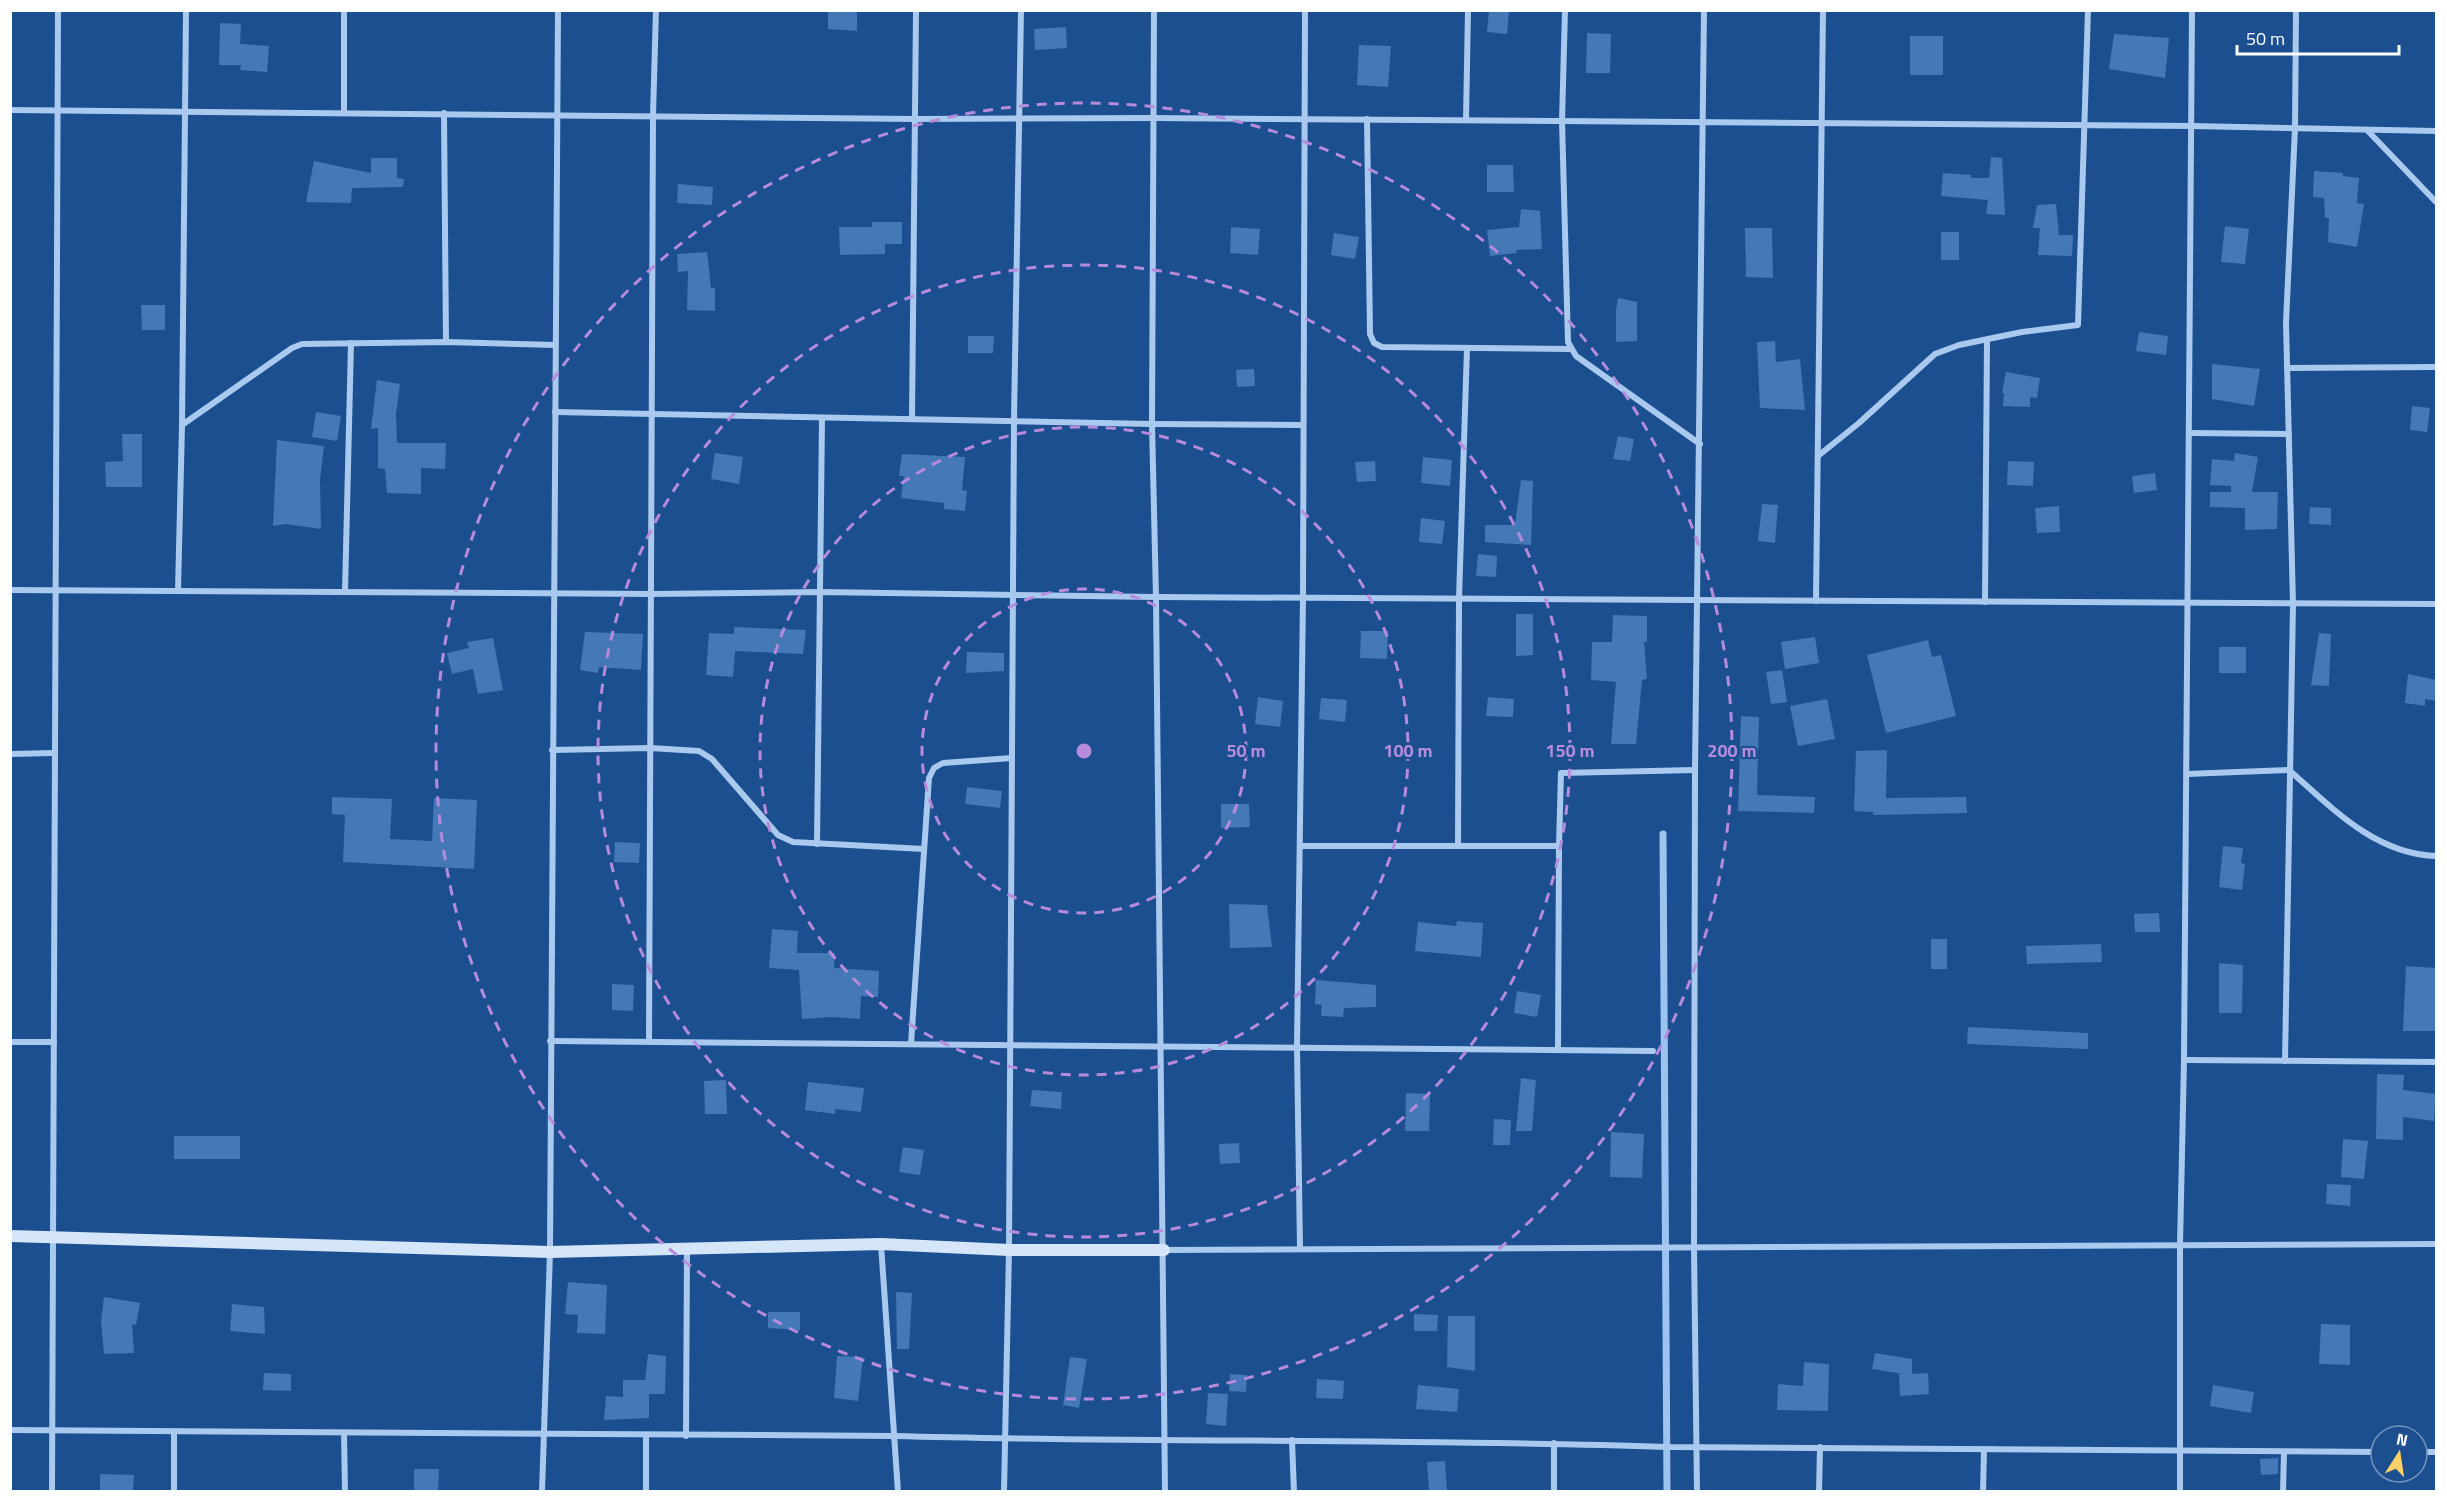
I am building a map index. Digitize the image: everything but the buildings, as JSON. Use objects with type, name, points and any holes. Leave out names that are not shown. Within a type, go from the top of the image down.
[{"type":"street","points":[[52,1491],[58,10]]},
{"type":"street","points":[[178,591],[186,10]]},
{"type":"street","points":[[344,10],[344,112]]},
{"type":"street","points":[[542,1491],[542,1435],[550,1252],[558,10]]},
{"type":"street","points":[[649,1042],[653,115],[656,10]]},
{"type":"street","points":[[912,419],[916,10]]},
{"type":"street","points":[[1004,1491],[1009,1250],[1014,420],[1021,117],[1021,10]]},
{"type":"street","points":[[1154,10],[1152,424],[1162,1045],[1165,1491]]},
{"type":"street","points":[[1300,1249],[1297,1047],[1303,598],[1305,10]]},
{"type":"street","points":[[1466,120],[1468,10]]},
{"type":"street","points":[[1565,10],[1562,121],[1570,349],[1576,356],[1700,444]]},
{"type":"street","points":[[1697,1491],[1694,1247],[1695,770],[1704,10]]},
{"type":"street","points":[[1816,601],[1823,10]]},
{"type":"street","points":[[1818,456],[1859,423],[1935,354],[1959,345],[1987,339],[2078,325],[2088,10]]},
{"type":"street","points":[[2180,1491],[2180,1245],[2187,774],[2192,10]]},
{"type":"street","points":[[2285,1061],[2293,604],[2287,294],[2295,128],[2296,10]]},
{"type":"street","points":[[10,110],[915,119],[1021,117],[2085,125],[2436,131]]},
{"type":"street","points":[[444,113],[446,342]]},
{"type":"street","points":[[1367,120],[1370,334],[1374,343],[1382,347],[1570,349]]},
{"type":"street","points":[[2367,130],[2436,202]]},
{"type":"street","points":[[1985,602],[1987,339]]},
{"type":"street","points":[[182,425],[292,348],[302,344],[446,342],[555,345]]},
{"type":"street","points":[[345,592],[351,343]]},
{"type":"street","points":[[1458,846],[1459,599],[1467,348]]},
{"type":"street","points":[[2287,368],[2436,367]]},
{"type":"street","points":[[555,412],[1152,424],[1303,424]]},
{"type":"street","points":[[818,844],[822,418]]},
{"type":"street","points":[[2190,433],[2289,434]]},
{"type":"street","points":[[10,590],[651,594],[820,592],[1014,596],[2436,604]]},
{"type":"street","points":[[552,750],[650,748],[699,751],[706,754],[778,835],[793,842],[924,849]]},
{"type":"street","points":[[10,754],[54,753]]},
{"type":"street","points":[[911,1044],[929,778],[934,768],[943,763],[1012,758]]},
{"type":"street","points":[[1558,1050],[1561,773],[1695,770]]},
{"type":"street","points":[[2187,774],[2289,770],[2348,822],[2372,838],[2396,850],[2436,856]]},
{"type":"street","points":[[1300,846],[1559,846]]},
{"type":"street","points":[[550,1041],[1653,1051]]},
{"type":"street","points":[[10,1042],[54,1042]]},
{"type":"street","points":[[2184,1060],[2436,1062]]},
{"type":"street","points":[[10,1236],[550,1252],[881,1244],[1009,1250],[2436,1244]]},
{"type":"street","points":[[881,1244],[897,1491]]},
{"type":"street","points":[[686,1436],[687,1250]]},
{"type":"street","points":[[10,1430],[894,1436],[2369,1452]]},
{"type":"street","points":[[174,1432],[174,1491]]},
{"type":"street","points":[[344,1433],[345,1491]]},
{"type":"street","points":[[646,1436],[646,1491]]},
{"type":"street","points":[[1292,1440],[1294,1491]]},
{"type":"street","points":[[1554,1443],[1554,1491]]},
{"type":"street","points":[[1819,1491],[1820,1447]]},
{"type":"street","points":[[1983,1491],[1984,1449]]},
{"type":"street","points":[[2283,1491],[2284,1452]]},
{"type":"waterway","points":[[1663,834],[1667,1492]]}]
